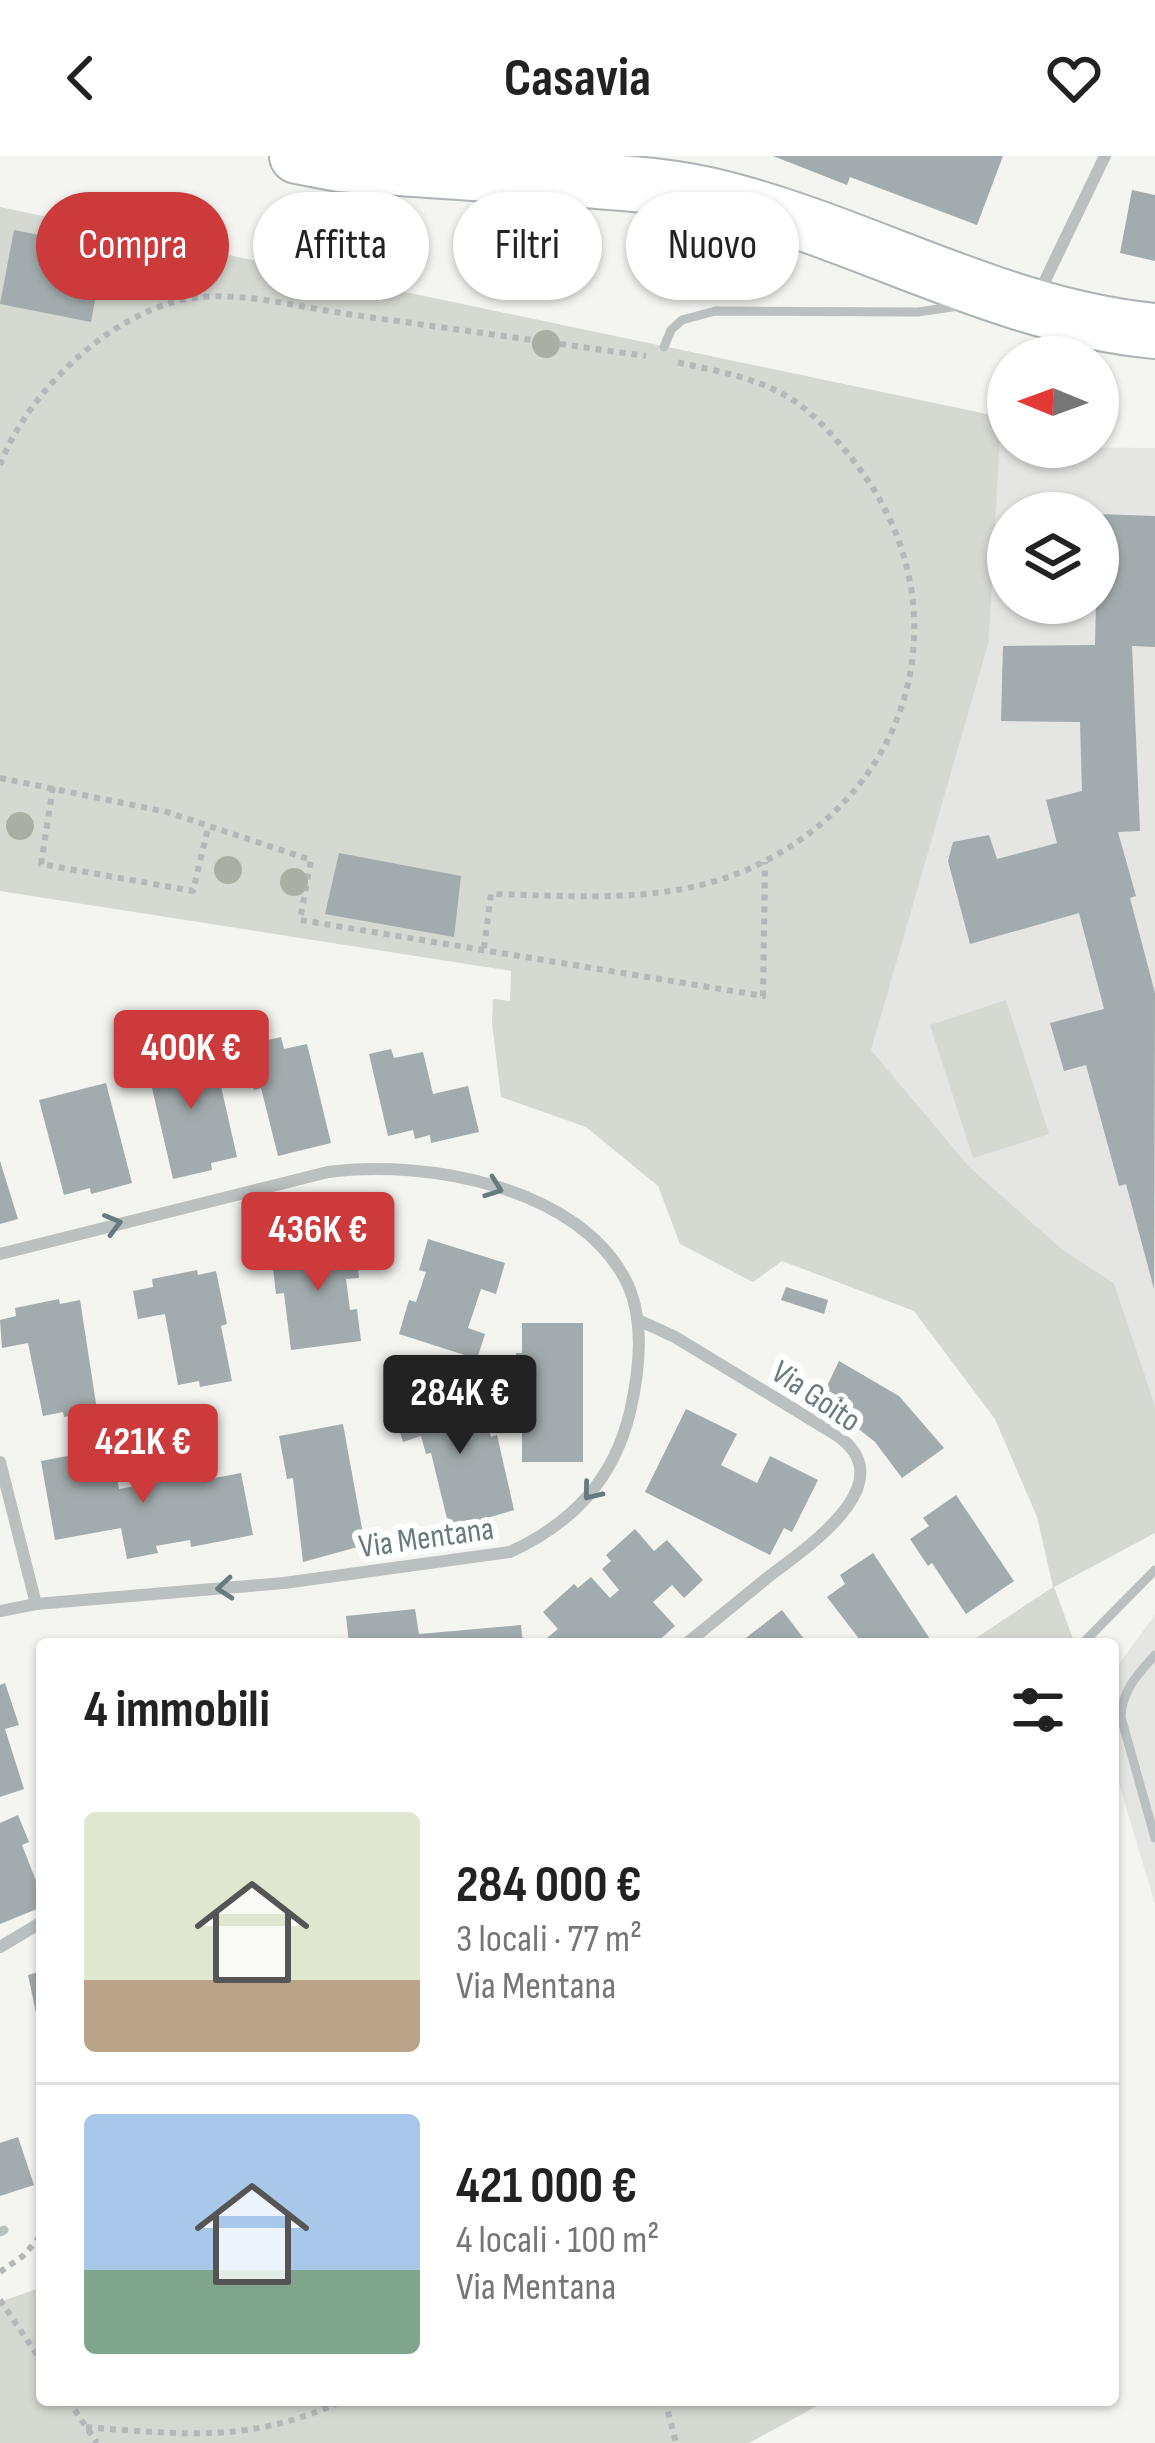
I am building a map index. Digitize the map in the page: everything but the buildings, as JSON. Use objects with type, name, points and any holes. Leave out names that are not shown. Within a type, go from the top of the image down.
[{"type":"street","points":[[297,156],[339,164],[629,183],[702,194],[781,216],[1016,300],[1097,322],[1155,331]]},
{"type":"street","points":[[1016,300],[1106,156]]},
{"type":"street","name":"Via Mentana","points":[[0,1254],[328,1172],[402,1168],[469,1179],[542,1205],[576,1225],[619,1268],[638,1320],[634,1394],[613,1462],[577,1509],[532,1542],[494,1557],[0,1611]]},
{"type":"street","name":"Via Goito","points":[[638,1320],[676,1337],[838,1436],[853,1448],[859,1462],[855,1495],[834,1523],[693,1638]]},
{"type":"street","points":[[0,1462],[36,1604]]},
{"type":"street","points":[[0,1947],[36,1926]]},
{"type":"lane","points":[[664,347],[671,329],[682,320],[715,311],[932,311],[1016,300]]},
{"type":"lane","points":[[1088,1638],[1155,1570]]},
{"type":"lane","points":[[1155,1654],[1124,1695],[1121,1717],[1155,1838]]},
{"type":"path","points":[[0,465],[29,410],[79,355],[145,316],[196,298],[262,302],[661,358],[768,385],[828,430],[874,488],[905,554],[916,628],[897,724],[868,776],[825,821],[764,862],[724,878],[664,894],[491,894],[484,948]]},
{"type":"path","points":[[0,778],[167,812],[311,860],[300,920],[763,996],[764,862]]},
{"type":"path","points":[[53,787],[40,863],[194,891],[208,828]]},
{"type":"path","points":[[0,2272],[36,2241]]},
{"type":"path","points":[[0,2300],[36,2353]]},
{"type":"path","points":[[72,2406],[97,2443]]},
{"type":"path","points":[[86,2427],[197,2436],[249,2434],[331,2406]]},
{"type":"path","points":[[667,2406],[676,2443]]},
{"type":"shaded area","points":[[0,207],[36,215],[36,300],[229,300],[229,255],[253,260],[253,300],[429,297],[987,414],[987,468],[998,468],[997,492],[987,492],[989,641],[871,1050],[970,1168],[1063,1250],[1114,1283],[1155,1406],[1155,1533],[1054,1587],[1073,1638],[976,1638],[1053,1587],[1037,1517],[995,1419],[914,1311],[782,1261],[753,1282],[680,1244],[658,1186],[586,1127],[501,1097],[493,999],[510,1001],[511,971],[0,891]]},
{"type":"shaded area","points":[[1119,448],[1155,448],[1155,1407],[1114,1283],[1063,1250],[969,1168],[870,1050],[989,641],[990,624],[1119,624],[1119,492],[996,492],[998,468],[1119,468]]},
{"type":"shaded area","points":[[1006,1000],[1049,1134],[973,1158],[930,1025]]},
{"type":"shaded area","points":[[1155,1615],[1155,1904],[1119,1784],[1119,1664]]},
{"type":"shaded area","points":[[36,2289],[36,2406],[817,2406],[749,2443],[0,2443],[0,2302]]}]
